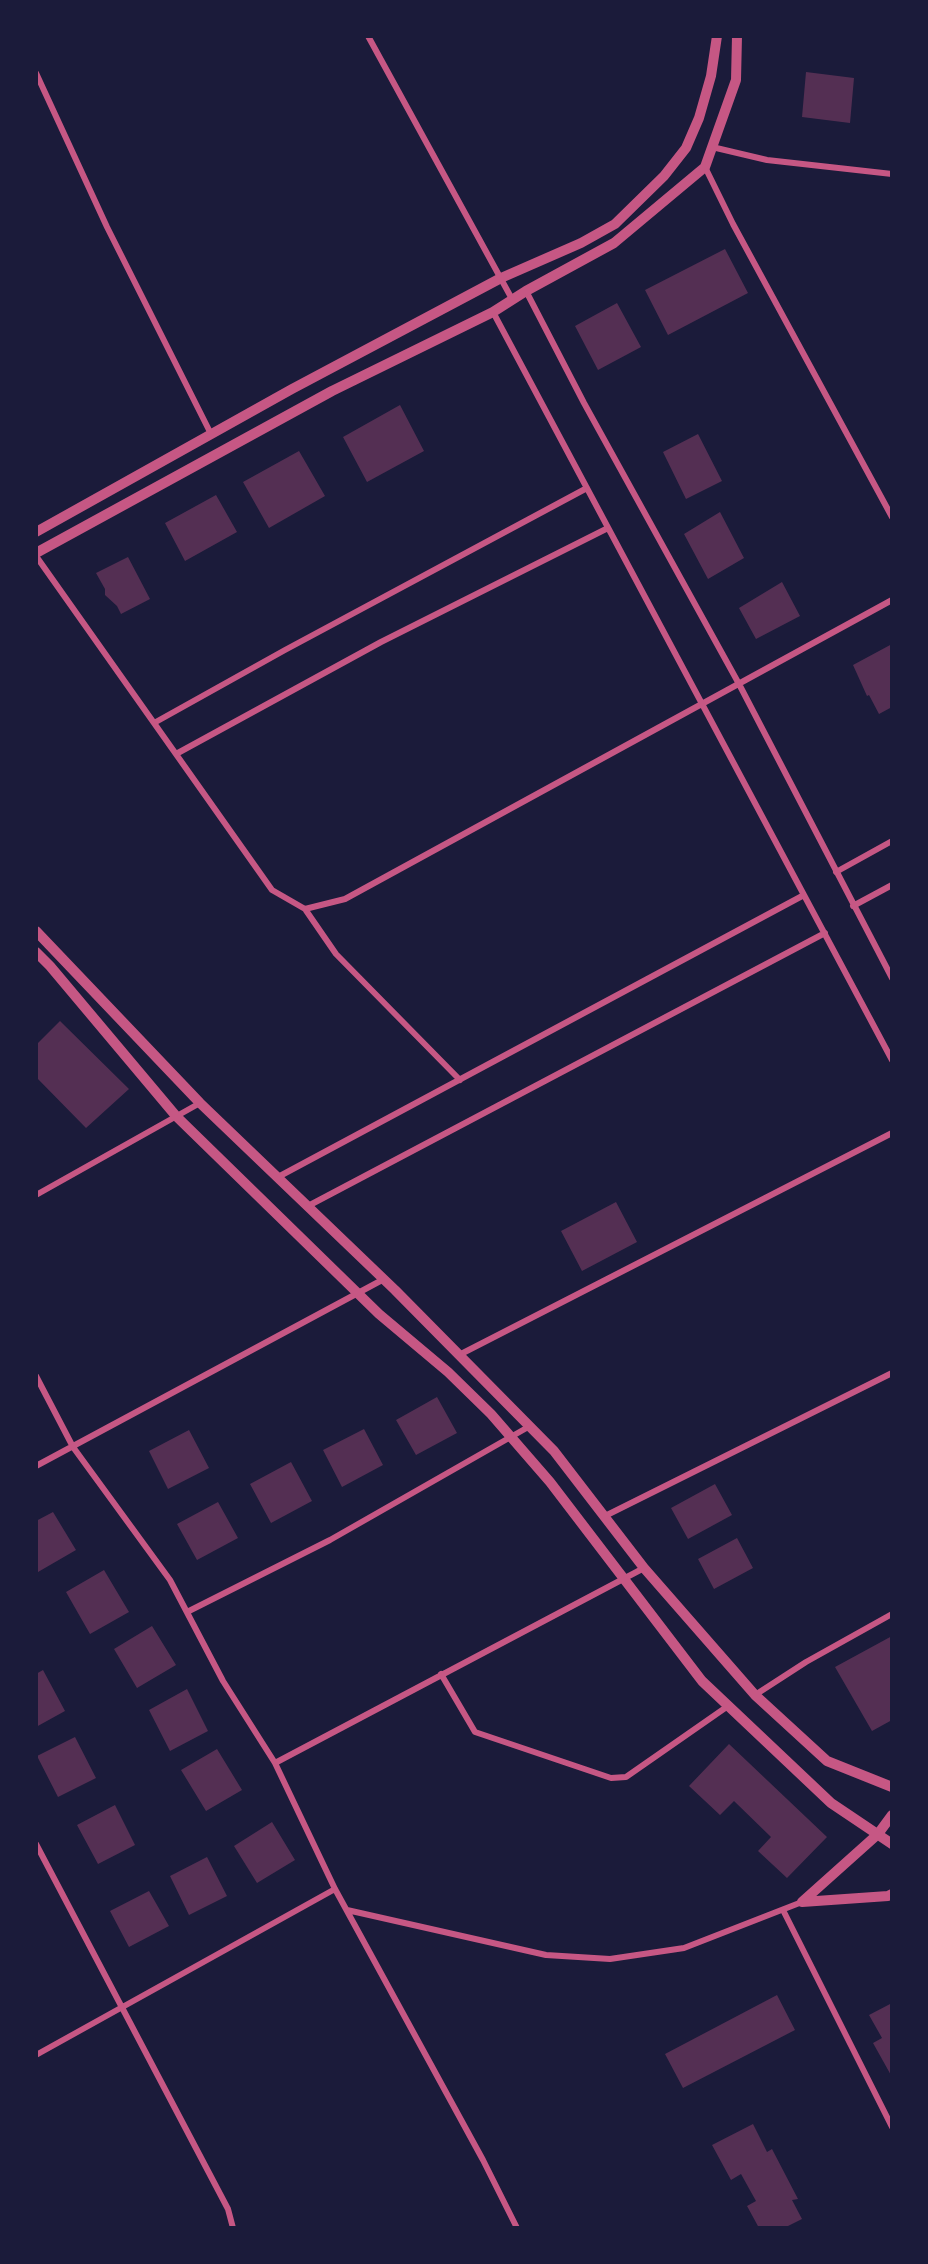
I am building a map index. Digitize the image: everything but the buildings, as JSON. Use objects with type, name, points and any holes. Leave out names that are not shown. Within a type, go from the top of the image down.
[{"type":"street","points":[[368,36],[512,299]]},
{"type":"street","points":[[36,532],[501,278],[581,243],[615,224],[664,176],[686,148],[699,118],[711,76],[717,36]]},
{"type":"street","points":[[460,1080],[336,954],[305,909],[272,890],[36,554],[332,391],[493,312],[526,291],[614,243],[705,166],[736,80],[737,36]]},
{"type":"street","points":[[36,73],[107,227],[212,434]]},
{"type":"street","points":[[712,147],[767,160],[892,174]]},
{"type":"street","points":[[705,166],[733,224],[892,517]]},
{"type":"street","points":[[526,291],[584,403],[739,684],[892,978]]},
{"type":"street","points":[[493,312],[892,1060]]},
{"type":"street","points":[[154,723],[587,488]]},
{"type":"street","points":[[176,754],[381,642],[608,528]]},
{"type":"street","points":[[305,909],[345,899],[892,600]]},
{"type":"street","points":[[836,872],[892,841]]},
{"type":"street","points":[[853,906],[892,885]]},
{"type":"street","points":[[278,1178],[804,895]]},
{"type":"street","points":[[308,1206],[825,933]]},
{"type":"street","points":[[37,934],[200,1103],[384,1279],[554,1451],[644,1568],[755,1695],[827,1761],[892,1787]]},
{"type":"street","points":[[36,952],[176,1116],[379,1314],[448,1372],[512,1437],[550,1482],[702,1681],[831,1803],[892,1844]]},
{"type":"street","points":[[36,1195],[200,1103]]},
{"type":"street","points":[[459,1354],[892,1133]]},
{"type":"street","points":[[36,1466],[384,1279]]},
{"type":"street","points":[[605,1516],[892,1373]]},
{"type":"street","points":[[36,1376],[73,1447],[170,1580],[223,1681],[275,1763],[335,1889],[483,2160],[517,2228]]},
{"type":"street","points":[[187,1612],[330,1540],[530,1426]]},
{"type":"street","points":[[275,1763],[644,1568]]},
{"type":"street","points":[[755,1695],[806,1662],[892,1614]]},
{"type":"street","points":[[441,1674],[475,1732],[611,1778],[626,1777],[728,1706]]},
{"type":"street","points":[[802,1902],[878,1834],[892,1815]]},
{"type":"street","points":[[36,1844],[228,2209],[234,2228]]},
{"type":"street","points":[[36,2055],[335,1889]]},
{"type":"street","points":[[347,1910],[546,1955],[610,1959],[684,1948],[802,1902],[892,1894]]},
{"type":"street","points":[[783,1910],[892,2127]]}]
